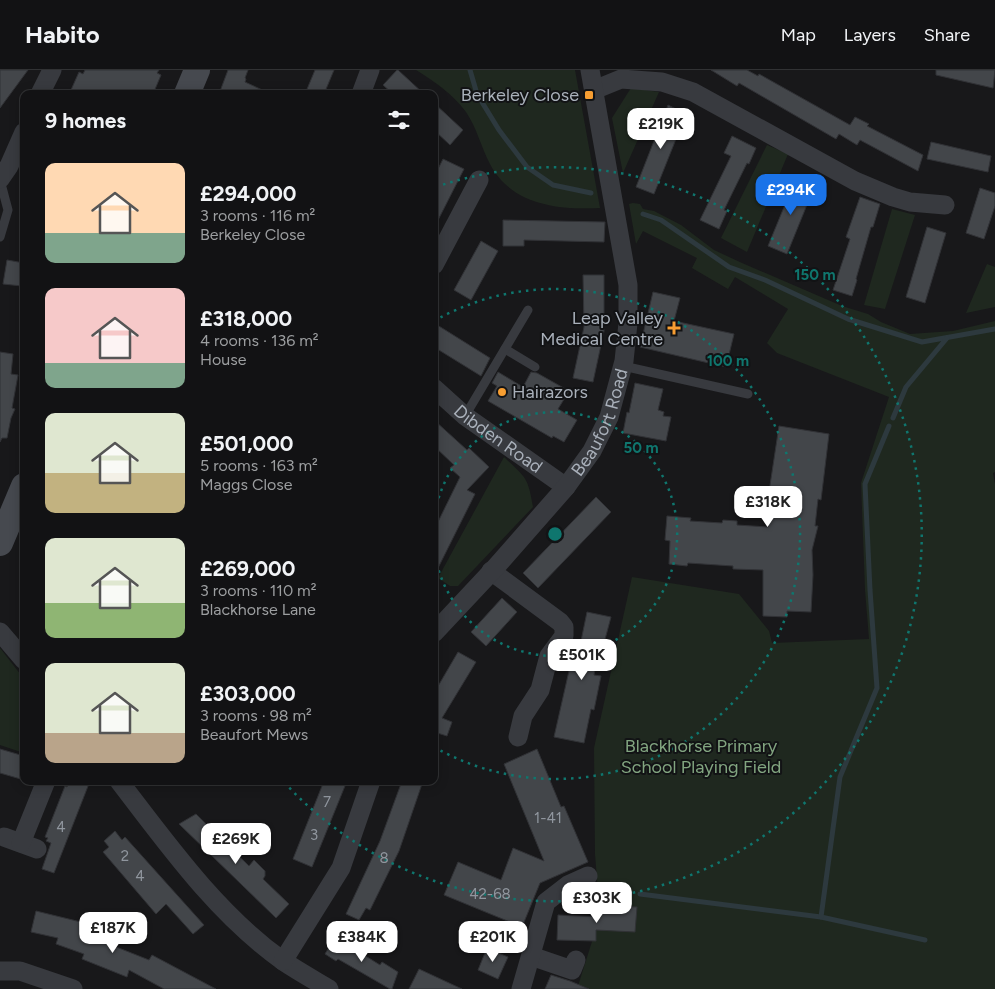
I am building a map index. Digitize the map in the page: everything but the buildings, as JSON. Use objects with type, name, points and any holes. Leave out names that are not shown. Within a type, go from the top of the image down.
[{"type":"street","points":[[42,90],[52,70]]},
{"type":"street","points":[[190,90],[197,70]]},
{"type":"street","points":[[362,90],[370,70]]},
{"type":"street","name":"Beaufort Road","points":[[438,630],[566,487],[592,451],[609,417],[623,366],[628,323],[628,285],[590,70]]},
{"type":"street","points":[[594,90],[621,79],[662,82],[693,92],[855,181],[910,202],[944,205]]},
{"type":"street","points":[[0,180],[10,166],[20,142]]},
{"type":"street","points":[[438,257],[479,180]]},
{"type":"street","name":"Dibden Road","points":[[438,394],[465,416],[566,487]]},
{"type":"street","points":[[0,543],[5,520],[20,493]]},
{"type":"street","points":[[492,571],[564,627],[564,636],[549,656],[540,690],[522,716],[518,737]]},
{"type":"street","points":[[0,632],[20,655]]},
{"type":"street","points":[[21,843],[44,785]]},
{"type":"street","points":[[122,785],[197,881],[249,933],[283,961],[329,989]]},
{"type":"street","points":[[283,961],[341,868],[370,785]]},
{"type":"street","points":[[521,989],[531,956],[540,895],[588,876]]},
{"type":"street","points":[[531,956],[572,970],[576,960]]},
{"type":"street","points":[[0,970],[20,971],[66,988]]},
{"type":"lane","points":[[0,180],[8,210],[0,236]]},
{"type":"lane","points":[[465,416],[528,310]]},
{"type":"lane","points":[[505,349],[535,367]]},
{"type":"lane","points":[[623,366],[748,394]]},
{"type":"green space","points":[[416,70],[575,70],[600,208],[553,206],[523,196],[510,188],[499,178],[490,164],[473,124],[461,105],[443,88]]},
{"type":"green space","points":[[631,88],[659,92],[623,173],[612,118]]},
{"type":"green space","points":[[767,145],[788,154],[747,252],[721,238]]},
{"type":"green space","name":"Blackhorse Primary School Playing Field","points":[[629,204],[640,204],[643,209],[654,211],[681,225],[714,250],[842,306],[868,314],[881,322],[910,334],[953,331],[995,321],[995,472],[993,473],[995,484],[995,989],[577,989],[595,932],[598,891],[595,854],[594,748],[632,577],[739,594],[769,631],[772,643],[869,639],[861,483],[889,397],[777,353],[767,343],[788,309],[735,277],[728,289],[692,268],[697,258],[643,231],[636,244]]},
{"type":"green space","points":[[892,209],[915,215],[885,309],[864,305]]},
{"type":"green space","points":[[987,264],[995,267],[995,307],[966,313]]},
{"type":"green space","points":[[504,457],[525,479],[533,507],[458,586],[450,586],[438,578]]},
{"type":"green space","points":[[0,648],[20,674],[20,752],[0,745]]},
{"type":"waterway","points":[[470,70],[477,94],[499,130],[527,167],[553,185],[591,193]]},
{"type":"waterway","points":[[643,214],[661,220],[729,267],[765,280],[848,319],[922,342],[995,329]]},
{"type":"waterway","points":[[893,418],[906,387],[947,338]]},
{"type":"waterway","points":[[821,917],[840,777],[877,688],[865,484],[889,426]]},
{"type":"waterway","points":[[640,894],[821,917],[925,940]]},
{"type":"place","name":"Berkeley Close","points":[[589,95]]},
{"type":"place","name":"Leap Valley Medical Centre","points":[[674,328]]},
{"type":"place","name":"Hairazors","points":[[502,392]]}]
